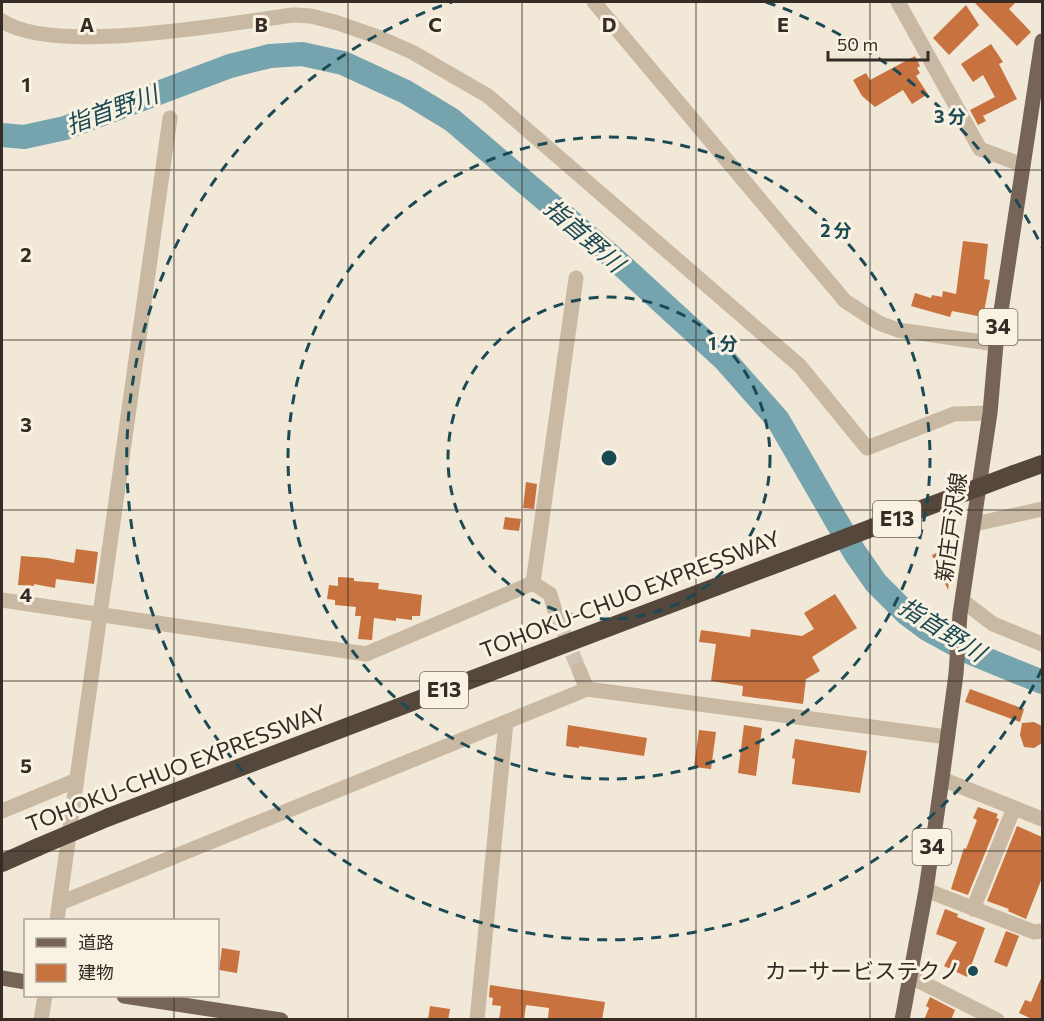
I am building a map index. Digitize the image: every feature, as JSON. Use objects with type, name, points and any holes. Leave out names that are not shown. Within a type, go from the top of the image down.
[{"type":"highway","name":"TOHOKU-CHUO EXPRESSWAY","points":[[2,863],[109,817],[1042,464]]},
{"type":"main road","name":"新庄戸沢線","points":[[902,1020],[926,890],[942,779],[962,607],[990,413],[996,344],[1042,42]]},
{"type":"main road","points":[[2,978],[24,981]]},
{"type":"main road","points":[[131,997],[281,1020]]},
{"type":"street","points":[[594,2],[845,302],[879,324],[898,330],[996,344]]},
{"type":"street","points":[[898,2],[980,149],[1023,165]]},
{"type":"street","points":[[2,21],[32,33],[69,38],[145,33],[294,15],[311,16],[338,23],[378,37],[412,52],[488,96],[800,366],[867,448],[954,414],[990,413]]},
{"type":"street","points":[[57,919],[171,118]]},
{"type":"street","points":[[533,583],[576,278]]},
{"type":"street","points":[[975,524],[1042,509]]},
{"type":"street","points":[[2,600],[366,654],[533,583]]},
{"type":"street","points":[[533,583],[550,594],[555,611]]},
{"type":"street","points":[[962,607],[993,624],[1042,644]]},
{"type":"street","points":[[579,670],[587,689]]},
{"type":"street","points":[[60,903],[587,689],[947,737]]},
{"type":"street","points":[[477,1020],[506,722]]},
{"type":"street","points":[[942,779],[1042,819]]},
{"type":"street","points":[[2,811],[77,780]]},
{"type":"street","points":[[974,909],[1014,808]]},
{"type":"street","points":[[926,890],[1034,932],[1042,931]]},
{"type":"street","points":[[909,976],[997,1020]]},
{"type":"street","points":[[41,1020],[45,997]]},
{"type":"building","points":[[974,2],[1016,2],[1009,9],[1031,32],[1017,46]]},
{"type":"building","points":[[966,5],[979,25],[949,55],[933,38]]},
{"type":"building","points":[[991,44],[1003,62],[999,64],[1017,99],[983,116],[986,121],[978,125],[970,110],[995,97],[983,75],[973,82],[961,64]]},
{"type":"building","points":[[915,56],[920,66],[917,68],[920,73],[916,76],[928,94],[912,104],[903,90],[875,107],[862,96],[853,80],[866,73],[870,80]]},
{"type":"building","points":[[963,241],[988,244],[984,279],[990,280],[983,317],[952,311],[950,317],[911,306],[915,293],[931,298],[932,295],[942,297],[943,291],[956,294]]},
{"type":"building","points":[[526,482],[537,484],[534,509],[523,508]]},
{"type":"building","points":[[505,517],[521,519],[519,531],[503,529]]},
{"type":"building","points":[[954,545],[948,590],[932,555]]},
{"type":"building","points":[[76,549],[98,552],[94,584],[56,579],[55,588],[34,584],[34,586],[18,585],[21,556],[74,563]]},
{"type":"building","points":[[338,577],[379,583],[378,589],[422,595],[420,616],[412,616],[412,620],[396,618],[396,621],[374,618],[372,640],[358,639],[361,616],[355,616],[356,607],[335,605],[335,600],[327,599],[329,585],[338,586]]},
{"type":"building","points":[[835,594],[857,628],[812,657],[820,671],[806,679],[803,704],[742,696],[743,686],[711,681],[716,644],[699,642],[701,630],[750,637],[751,629],[802,636],[814,629],[804,613]]},
{"type":"building","points":[[970,689],[1024,709],[1020,722],[965,702]]},
{"type":"building","points":[[1034,722],[1042,726],[1042,743],[1034,748],[1024,747],[1020,735],[1022,723]]},
{"type":"building","points":[[568,725],[647,738],[644,756],[566,746]]},
{"type":"building","points":[[744,725],[762,728],[756,776],[738,773]]},
{"type":"building","points":[[699,730],[716,732],[711,769],[694,767]]},
{"type":"building","points":[[795,739],[867,751],[860,793],[792,784]]},
{"type":"building","points":[[978,807],[998,814],[996,818],[999,819],[968,895],[951,889],[964,848],[966,849],[977,820],[973,818]]},
{"type":"building","points":[[1017,826],[1042,837],[1042,878],[1026,919],[1008,911],[1009,909],[987,901]]},
{"type":"building","points":[[945,909],[958,914],[957,917],[985,928],[967,977],[944,966],[957,942],[936,934]]},
{"type":"building","points":[[1006,931],[1019,936],[1007,967],[994,962]]},
{"type":"building","points":[[222,948],[240,951],[237,973],[219,970]]},
{"type":"building","points":[[1042,976],[1042,1020],[1034,1020],[1019,1013],[1025,1000],[1031,1002]]},
{"type":"building","points":[[490,985],[605,1002],[602,1020],[548,1019],[549,1008],[526,1005],[524,1020],[499,1020],[501,1006],[492,1005],[493,998],[489,997]]},
{"type":"building","points":[[930,997],[955,1010],[951,1020],[924,1020],[929,1008],[926,1006]]},
{"type":"building","points":[[430,1006],[450,1009],[448,1020],[428,1020]]},
{"type":"waterway","name":"指首野川","points":[[2,135],[24,137],[65,128],[230,66],[270,56],[302,54],[343,63],[406,92],[452,120],[617,261],[725,360],[778,420],[855,553],[876,583],[907,614],[927,629],[971,653],[1042,682]]},
{"type":"tunnel","points":[[555,611],[579,670]]},
{"type":"place","name":"カーサービステクノ","points":[[973,971]]}]
